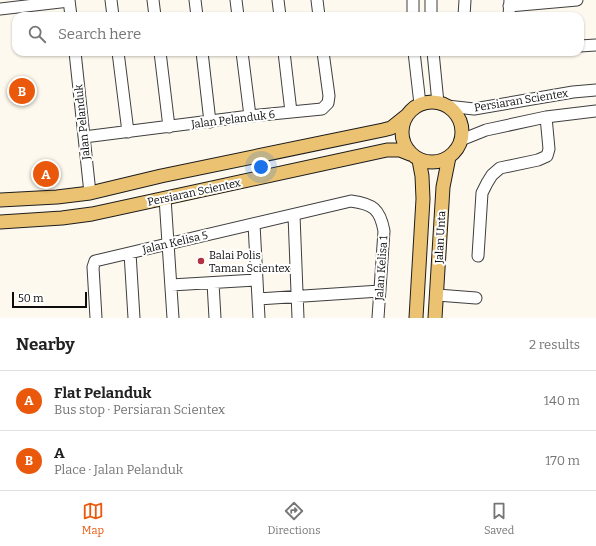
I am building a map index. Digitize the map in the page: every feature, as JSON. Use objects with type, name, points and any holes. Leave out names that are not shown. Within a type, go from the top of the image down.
[{"type":"main road","points":[[429,102],[442,105],[454,112],[459,120],[462,130],[461,140],[456,150],[449,157],[439,162],[429,163],[414,157],[404,144],[402,125],[406,116],[412,109],[420,104],[429,102]]},
{"type":"main road","name":"Persiaran Scientex","points":[[0,200],[57,197],[90,193],[161,176],[383,130],[391,128],[406,116]]},
{"type":"main road","name":"Persiaran Scientex","points":[[0,222],[62,218],[92,214],[387,150],[400,150],[414,157]]},
{"type":"main road","name":"Jalan Unta","points":[[414,157],[422,176],[423,199],[416,318]]},
{"type":"main road","name":"Jalan Unta","points":[[435,318],[443,187],[449,157]]},
{"type":"street","points":[[0,9],[69,0],[70,12]]},
{"type":"street","points":[[112,0],[114,12]]},
{"type":"street","points":[[153,0],[154,12]]},
{"type":"street","points":[[195,0],[196,12]]},
{"type":"street","points":[[236,0],[238,12]]},
{"type":"street","points":[[278,0],[280,12]]},
{"type":"street","points":[[317,0],[318,12]]},
{"type":"street","points":[[413,0],[413,12]]},
{"type":"street","points":[[431,0],[431,12]]},
{"type":"street","points":[[464,12],[465,0]]},
{"type":"street","points":[[509,7],[577,0]]},
{"type":"street","points":[[584,46],[596,45]]},
{"type":"street","name":"Jalan Pelanduk","points":[[75,56],[90,193]]},
{"type":"street","points":[[118,56],[128,132]]},
{"type":"street","points":[[160,56],[169,127]]},
{"type":"street","points":[[202,56],[210,122]]},
{"type":"street","points":[[242,56],[250,116]]},
{"type":"street","points":[[284,56],[291,112]]},
{"type":"street","name":"Jalan Pelanduk 6","points":[[84,137],[250,116],[322,109],[328,103],[329,96],[324,56]]},
{"type":"street","points":[[414,56],[420,104]]},
{"type":"street","points":[[434,56],[442,105]]},
{"type":"street","name":"Persiaran Scientex","points":[[442,105],[474,109],[573,92],[596,90]]},
{"type":"street","name":"Persiaran Scientex","points":[[461,140],[486,130],[546,116],[596,112]]},
{"type":"street","points":[[478,256],[482,193],[492,174],[500,168],[538,160],[547,156],[549,149],[546,116]]},
{"type":"street","points":[[165,198],[173,318]]},
{"type":"street","name":"Jalan Kelisa 1","points":[[254,224],[351,201],[364,203],[371,206],[377,211],[384,231],[378,318]]},
{"type":"street","points":[[294,215],[298,318]]},
{"type":"street","points":[[254,224],[259,318]]},
{"type":"street","name":"Jalan Kelisa 5","points":[[96,318],[93,267],[95,261],[254,224]]},
{"type":"street","points":[[130,253],[134,318]]},
{"type":"street","points":[[171,285],[256,280]]},
{"type":"street","points":[[213,282],[215,318]]},
{"type":"street","points":[[258,299],[380,291]]},
{"type":"street","points":[[436,295],[476,298]]},
{"type":"place","name":"A","points":[[22,91]]},
{"type":"place","name":"Flat Pelanduk","points":[[46,174]]},
{"type":"place","name":"Balai Polis Taman Scientex","points":[[201,261]]}]
